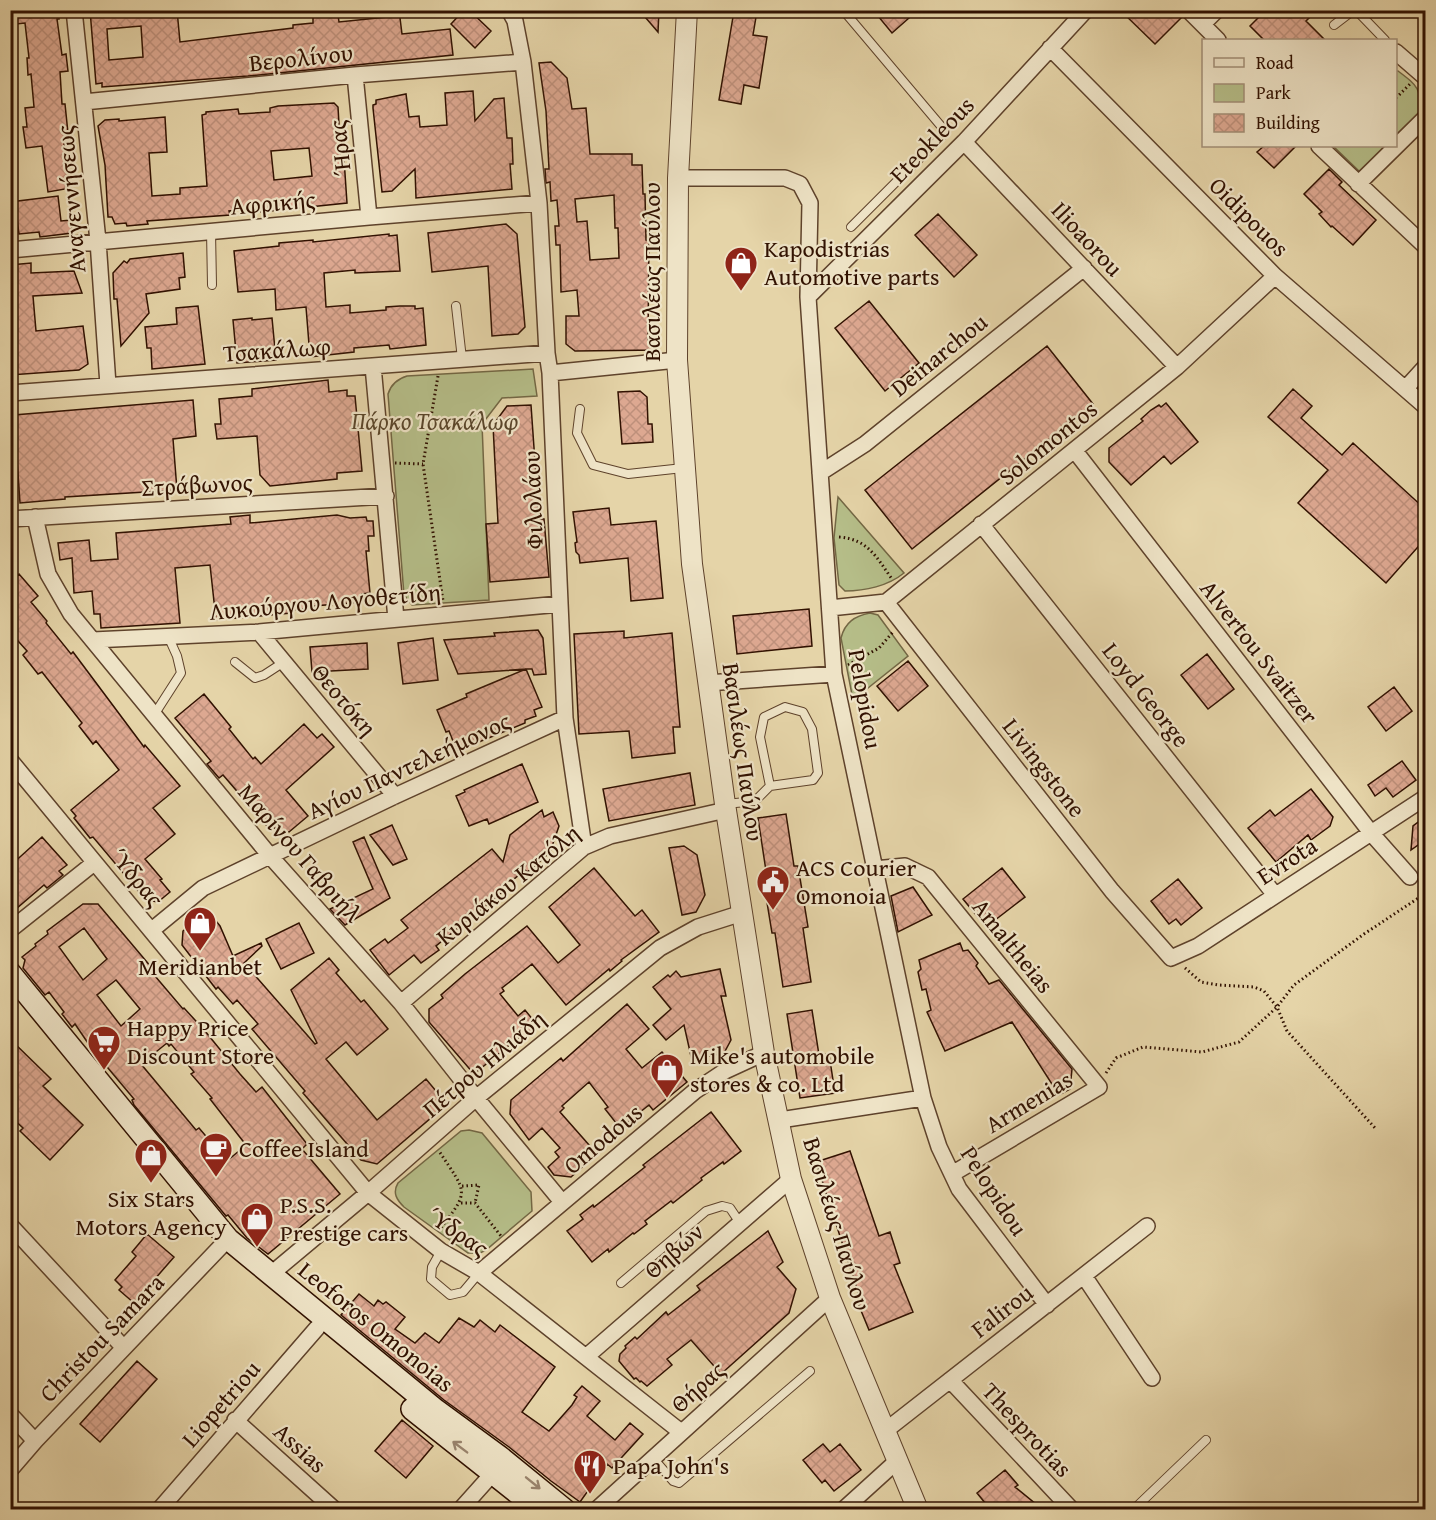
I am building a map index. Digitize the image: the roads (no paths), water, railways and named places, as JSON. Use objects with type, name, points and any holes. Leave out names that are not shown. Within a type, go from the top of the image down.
[{"type":"main road","name":"Leoforos Omonoias","points":[[10,973],[223,1244],[270,1275],[436,1410],[565,1509]]},
{"type":"main road","name":"Leoforos Omonoias","points":[[10,996],[223,1244],[317,1328],[427,1421],[538,1509]]},
{"type":"street","name":"Αναγεννήσεως","points":[[74,10],[98,241],[108,385]]},
{"type":"street","name":"Φιλολάου","points":[[509,10],[515,21],[523,62],[539,203],[550,373],[565,718],[584,847]]},
{"type":"street","name":"Βασιλέως Παύλου","points":[[687,10],[678,178],[677,360],[692,564],[725,807],[764,1053],[791,1179],[830,1298],[918,1509]]},
{"type":"street","name":"Eteokleous","points":[[808,297],[964,142],[1086,10]]},
{"type":"street","points":[[1188,10],[1217,39]]},
{"type":"street","points":[[1203,24],[1217,10]]},
{"type":"street","name":"Oidipouos","points":[[1050,48],[1275,276],[1406,388],[1425,407]]},
{"type":"street","points":[[1397,54],[1423,76]]},
{"type":"street","name":"Βερολίνου","points":[[84,102],[355,75],[523,62]]},
{"type":"street","name":"Ήρας","points":[[355,75],[369,217]]},
{"type":"street","points":[[1397,145],[1425,117]]},
{"type":"street","name":"Ilioaorou","points":[[964,142],[1177,367]]},
{"type":"street","points":[[1320,147],[1425,248]]},
{"type":"street","points":[[1358,184],[1395,147]]},
{"type":"street","name":"Pelopidou","points":[[678,178],[785,178],[800,184],[810,203],[808,297],[834,674],[922,1098],[939,1147],[959,1189],[1047,1305]]},
{"type":"street","name":"Αφρικής","points":[[10,249],[539,203]]},
{"type":"street","name":"Deinarchou","points":[[820,473],[865,444],[1084,267]]},
{"type":"street","name":"Solomontos","points":[[886,602],[1177,367],[1275,276]]},
{"type":"street","name":"Τσακάλωφ","points":[[10,393],[547,352]]},
{"type":"street","points":[[550,373],[677,360]]},
{"type":"street","points":[[373,366],[396,620]]},
{"type":"street","points":[[1406,388],[1425,366]]},
{"type":"street","name":"Alvertou Svaitzer","points":[[1075,451],[1371,834],[1410,877]]},
{"type":"street","name":"Στράβωνος","points":[[10,519],[386,496]]},
{"type":"street","name":"Μαρίνου Γαβριήλ","points":[[35,517],[48,574],[71,614],[272,857],[401,1003],[562,1202]]},
{"type":"street","name":"Loyd George","points":[[981,524],[1275,895]]},
{"type":"street","points":[[830,608],[886,602]]},
{"type":"street","name":"Livingstone","points":[[886,602],[1112,891],[1171,958]]},
{"type":"street","name":"Λυκούργου Λογοθετίδη","points":[[93,640],[259,632],[560,604]]},
{"type":"street","name":"Θεοτόκη","points":[[259,632],[395,796]]},
{"type":"street","points":[[707,683],[834,674]]},
{"type":"street","name":"Αγίου Παντελεήμονος","points":[[152,930],[203,888],[565,718]]},
{"type":"street","name":"Ύδρας","points":[[10,760],[368,1193],[441,1251],[479,1273],[681,1432]]},
{"type":"street","name":"Evrota","points":[[1171,958],[1198,946],[1425,797]]},
{"type":"street","name":"Κυριάκου Κατόλη","points":[[401,1003],[584,847],[610,836],[725,807]]},
{"type":"street","points":[[10,930],[94,863]]},
{"type":"street","name":"Amaltheias","points":[[875,869],[905,866],[928,878],[1099,1087]]},
{"type":"street","name":"Πέτρου Ηλιάδη","points":[[270,1275],[476,1098],[660,948],[698,927],[742,912]]},
{"type":"street","name":"Omodous","points":[[479,1273],[695,1091],[725,1071],[764,1053]]},
{"type":"street","name":"Armenias","points":[[952,1174],[1099,1087]]},
{"type":"street","points":[[780,1120],[922,1098]]},
{"type":"street","name":"Θηβών","points":[[587,1356],[791,1179]]},
{"type":"street","points":[[10,1226],[123,1348]]},
{"type":"street","name":"Falirou","points":[[885,1431],[1147,1226]]},
{"type":"street","name":"Christou Samara","points":[[10,1470],[223,1244]]},
{"type":"street","points":[[1084,1276],[1152,1378]]},
{"type":"street","name":"Θήρας","points":[[596,1509],[830,1298]]},
{"type":"street","name":"Liopetriou","points":[[159,1509],[317,1328]]},
{"type":"street","name":"Thesprotias","points":[[950,1380],[1072,1509]]},
{"type":"street","points":[[10,1414],[35,1441]]},
{"type":"street","name":"Assias","points":[[235,1420],[336,1509]]},
{"type":"street","points":[[843,1509],[897,1461]]},
{"type":"street","points":[[460,1509],[494,1472]]},
{"type":"lane","points":[[843,10],[946,132],[851,227]]},
{"type":"lane","points":[[1334,25],[1351,12],[1358,12],[1384,39]]},
{"type":"lane","points":[[211,231],[212,285]]},
{"type":"lane","points":[[456,306],[462,359]]},
{"type":"lane","points":[[580,409],[577,433],[593,465],[628,474],[685,468]]},
{"type":"lane","points":[[154,715],[181,673],[177,656],[168,636]]},
{"type":"lane","points":[[235,662],[255,678],[284,662]]},
{"type":"lane","points":[[725,807],[755,801],[770,786],[813,780],[818,773],[812,729],[803,712],[785,707],[764,717],[760,737],[770,786]]},
{"type":"lane","points":[[621,1283],[706,1211],[722,1206],[730,1208],[740,1223]]},
{"type":"lane","points":[[441,1251],[432,1267],[432,1279],[450,1294],[464,1292],[479,1273]]},
{"type":"lane","points":[[652,1458],[673,1481],[679,1483],[810,1371]]},
{"type":"lane","points":[[1133,1509],[1206,1440]]},
{"type":"place","name":"Kapodistrias Automotive parts","points":[[741,292]]},
{"type":"place","name":"ACS Courier Omonoia","points":[[773,911]]},
{"type":"place","name":"Meridianbet","points":[[200,952]]},
{"type":"place","name":"Happy Price Discount Store","points":[[104,1071]]},
{"type":"place","name":"Mike's automobile stores & co. Ltd","points":[[667,1099]]},
{"type":"place","name":"Coffee Island","points":[[216,1178]]},
{"type":"place","name":"Six Stars Motors Agency","points":[[151,1184]]},
{"type":"place","name":"P.S.S. Prestige cars","points":[[257,1248]]},
{"type":"place","name":"Papa John's","points":[[590,1495]]},
{"type":"park label","name":"Πάρκο Τσακάλωφ","points":[[435,421]]}]
